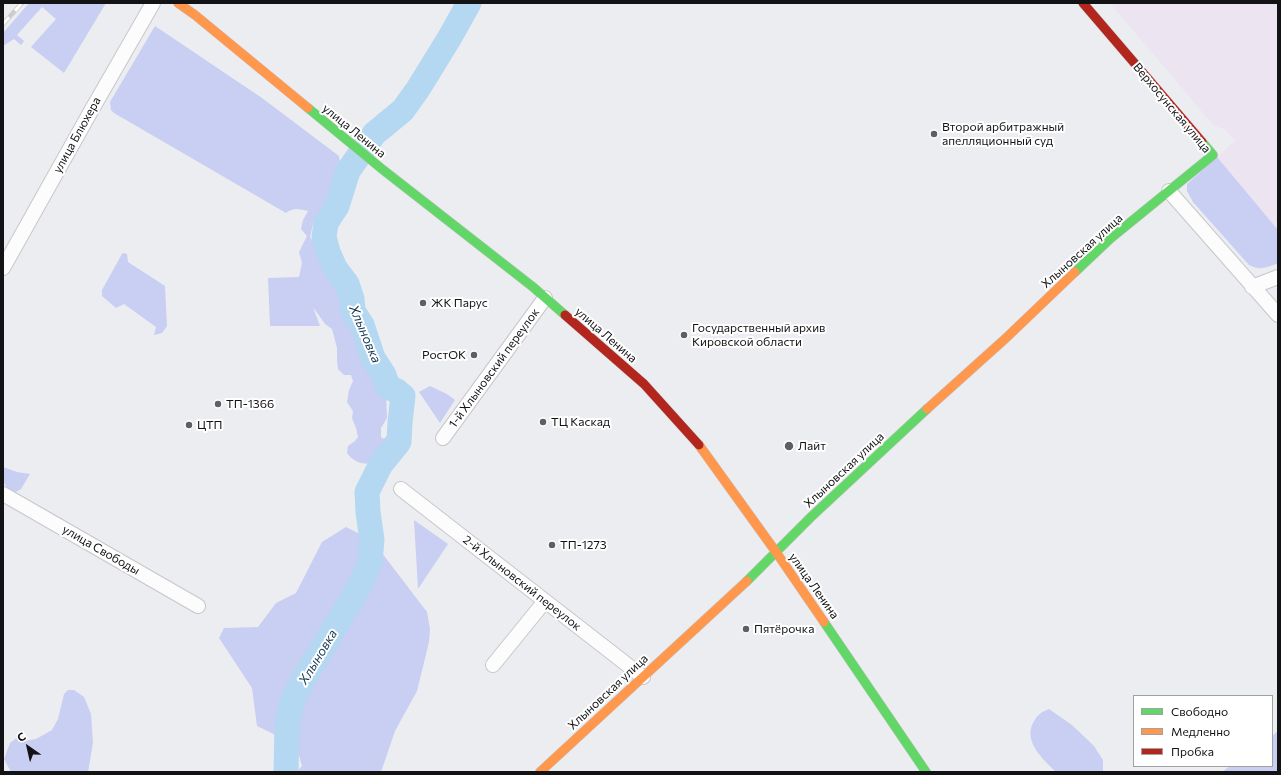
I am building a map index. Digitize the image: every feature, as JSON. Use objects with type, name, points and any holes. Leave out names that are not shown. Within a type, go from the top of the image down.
[{"type":"street","name":"улица Блюхера","points":[[3,268],[153,3]]},
{"type":"street","name":"улица Ленина","points":[[178,3],[195,15],[382,170],[545,298],[650,390],[701,447],[776,552],[926,772]]},
{"type":"street","name":"Верхосунская улица","points":[[1083,3],[1213,154],[1169,191]]},
{"type":"street","points":[[1169,191],[1278,315]]},
{"type":"street","name":"Хлыновская улица","points":[[540,772],[745,583],[914,420],[1006,338],[1111,238],[1169,191]]},
{"type":"street","points":[[1252,287],[1278,277]]},
{"type":"street","name":"1-й Хлыновский переулок","points":[[443,438],[545,298]]},
{"type":"street","name":"2-й Хлыновский переулок","points":[[401,489],[643,677]]},
{"type":"street","name":"улица Свободы","points":[[3,494],[198,606]]},
{"type":"street","points":[[493,665],[545,601]]},
{"type":"shaded area","points":[[29,3],[106,3],[64,73],[31,47],[56,19],[42,7],[17,35],[24,41],[21,45],[14,39],[3,46],[3,33]]},
{"type":"shaded area","points":[[1110,3],[1278,3],[1278,263],[1267,268],[1256,269],[1249,265],[1193,202],[1187,191],[1187,184],[1235,141],[1225,129],[1214,126]]},
{"type":"shaded area","points":[[155,26],[262,98],[339,156],[340,163],[336,171],[331,195],[314,220],[310,237],[317,249],[322,252],[325,266],[346,291],[348,313],[354,322],[360,327],[370,362],[384,381],[387,418],[381,428],[381,437],[384,439],[392,430],[400,432],[403,442],[399,452],[379,461],[365,464],[353,459],[347,453],[348,446],[358,437],[352,418],[353,411],[347,402],[349,390],[353,381],[351,375],[344,375],[338,369],[337,348],[332,329],[325,324],[313,307],[320,326],[270,326],[268,278],[299,277],[302,263],[299,252],[307,236],[301,229],[303,220],[308,211],[294,209],[286,213],[111,110],[110,102]]},
{"type":"shaded area","points":[[1217,157],[1278,230],[1278,263],[1263,268],[1256,268],[1249,265],[1193,202],[1187,191],[1187,184]]},
{"type":"shaded area","points":[[123,253],[127,254],[128,262],[165,286],[167,326],[162,333],[154,335],[156,327],[124,304],[116,308],[102,296],[102,290]]},
{"type":"shaded area","points":[[430,386],[447,394],[455,400],[440,423],[419,392]]},
{"type":"shaded area","points":[[3,467],[17,472],[30,474],[21,489],[16,492],[8,489],[3,479]]},
{"type":"shaded area","points":[[414,520],[448,544],[418,589]]},
{"type":"shaded area","points":[[346,527],[372,540],[427,612],[430,629],[429,642],[417,691],[395,731],[381,772],[296,772],[302,766],[296,745],[257,726],[252,688],[219,638],[224,628],[258,627],[276,603],[296,593],[322,542]]},
{"type":"shaded area","points":[[68,690],[74,690],[84,697],[91,714],[93,743],[88,772],[11,772],[4,759],[10,743],[19,736],[24,741],[36,739],[52,730],[58,719],[64,694]]},
{"type":"shaded area","points":[[1049,709],[1072,725],[1094,746],[1103,760],[1103,772],[1056,772],[1041,756],[1033,744],[1031,730],[1033,723],[1038,716]]},
{"type":"shaded area","points":[[1278,731],[1278,772],[1222,772],[1229,767],[1273,767],[1273,735]]},
{"type":"waterway","name":"Хлыновка","points":[[286,772],[287,725],[293,699],[359,587],[370,562],[372,540],[367,492],[381,464],[399,442],[403,396],[397,391],[388,387],[384,375],[373,358],[362,325],[353,311],[352,299],[347,284],[335,268],[328,252],[324,237],[326,223],[337,206],[348,171],[374,134],[403,110],[418,89],[469,3]]},
{"type":"railway","points":[[3,24],[22,3]]},
{"type":"traffic: fast","points":[[308,108],[382,169],[533,287],[565,315]]},
{"type":"traffic: fast","points":[[1075,272],[1111,238],[1213,155],[1202,142]]},
{"type":"traffic: fast","points":[[747,581],[811,517],[927,409]]},
{"type":"traffic: fast","points":[[824,622],[926,772]]},
{"type":"traffic: slow","points":[[178,3],[195,15],[308,108]]},
{"type":"traffic: slow","points":[[927,409],[1006,338],[1075,272]]},
{"type":"traffic: slow","points":[[699,445],[824,622]]},
{"type":"traffic: slow","points":[[540,772],[747,581]]},
{"type":"traffic: jam","points":[[1083,3],[1202,142]]},
{"type":"traffic: jam","points":[[565,315],[644,384],[699,445]]},
{"type":"place","name":"Второй арбитражный апелляционный суд","points":[[934,134]]},
{"type":"place","name":"ЖК Парус","points":[[423,303]]},
{"type":"place","name":"Государственный архив Кировской области","points":[[684,335]]},
{"type":"place","name":"РостОК","points":[[474,355]]},
{"type":"place","name":"ТП-1366","points":[[218,404]]},
{"type":"place","name":"ТЦ Каскад","points":[[543,422]]},
{"type":"place","name":"ЦТП","points":[[189,425]]},
{"type":"place","name":"Лайт","points":[[789,446]]},
{"type":"place","name":"ТП-1273","points":[[552,545]]},
{"type":"place","name":"Пятёрочка","points":[[746,629]]}]
